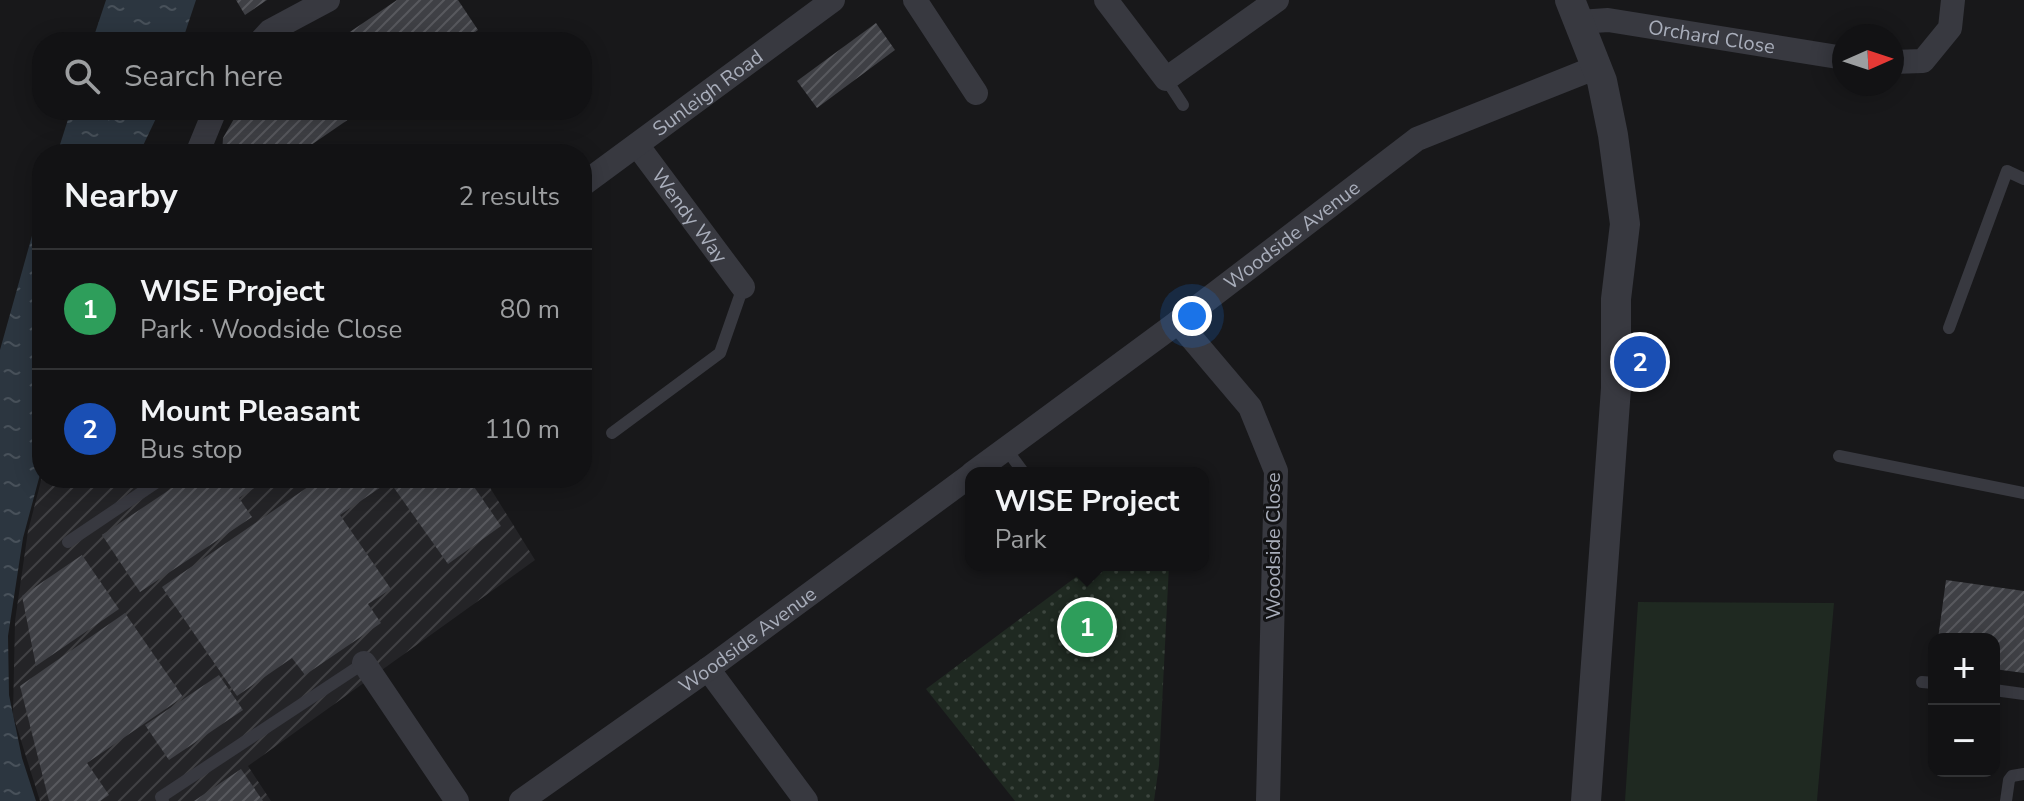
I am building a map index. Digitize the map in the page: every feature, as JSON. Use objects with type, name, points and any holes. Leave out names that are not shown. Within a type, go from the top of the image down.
[{"type":"street","points":[[269,32],[328,0]]},
{"type":"street","name":"Sunleigh Road","points":[[592,178],[833,0]]},
{"type":"street","points":[[915,0],[976,93]]},
{"type":"street","points":[[1106,0],[1166,79],[1277,0]]},
{"type":"street","points":[[1904,62],[1923,61],[1950,28],[1953,0]]},
{"type":"street","points":[[1574,11],[1602,81],[1625,224],[1616,299],[1616,388],[1586,801]]},
{"type":"street","name":"Orchard Close","points":[[1574,11],[1608,20],[1832,56]]},
{"type":"street","name":"Woodside Avenue","points":[[982,467],[1417,139],[1597,67]]},
{"type":"street","points":[[201,144],[211,120]]},
{"type":"street","name":"Wendy Way","points":[[637,145],[743,287]]},
{"type":"street","name":"Woodside Close","points":[[1178,322],[1250,407],[1276,471],[1268,801]]},
{"type":"street","name":"Woodside Avenue","points":[[521,801],[708,669],[965,479]]},
{"type":"street","points":[[364,663],[457,801]]},
{"type":"street","points":[[708,669],[806,801]]},
{"type":"lane","points":[[1166,79],[1183,105]]},
{"type":"lane","points":[[1949,328],[2007,171],[2024,179]]},
{"type":"lane","points":[[612,433],[720,353],[743,287]]},
{"type":"lane","points":[[1006,449],[1020,467]]},
{"type":"lane","points":[[1839,456],[2024,493]]},
{"type":"lane","points":[[68,542],[148,488]]},
{"type":"lane","points":[[163,801],[161,797],[364,663]]},
{"type":"lane","points":[[2000,691],[2024,694]]},
{"type":"lane","points":[[2006,801],[2009,780],[2012,776],[2024,774]]},
{"type":"shaded area","points":[[39,488],[490,488],[535,560],[248,766],[271,801],[40,801],[13,715],[15,621],[28,531]]},
{"type":"shaded area","points":[[1084,571],[1169,571],[1159,765],[1154,801],[1015,801],[926,689]]},
{"type":"shaded area","points":[[1638,602],[1834,603],[1817,801],[1625,801]]},
{"type":"water","points":[[106,0],[196,0],[185,32],[95,32]]},
{"type":"water","points":[[68,120],[155,120],[144,144],[60,144]]},
{"type":"water","points":[[32,236],[32,488],[36,488],[23,538],[8,636],[9,695],[22,758],[36,801],[0,801],[0,350]]},
{"type":"building","points":[[236,0],[267,0],[245,15]]},
{"type":"building","points":[[397,0],[458,0],[478,30],[475,32],[350,32]]},
{"type":"building","points":[[876,23],[895,50],[817,108],[797,81]]},
{"type":"building","points":[[233,120],[347,120],[313,144],[223,144]]},
{"type":"building","points":[[172,488],[254,488],[239,498],[252,517],[140,592],[102,535]]},
{"type":"building","points":[[306,488],[380,488],[340,515],[391,589],[368,604],[381,623],[305,675],[292,658],[237,696],[162,587]]},
{"type":"building","points":[[394,488],[475,488],[501,526],[448,564]]},
{"type":"building","points":[[82,555],[119,609],[36,666],[22,596]]},
{"type":"building","points":[[1946,580],[2024,591],[2024,673],[2000,670],[2000,633],[1939,633]]},
{"type":"building","points":[[125,613],[183,697],[87,763],[109,795],[100,801],[49,801],[20,686]]},
{"type":"building","points":[[219,675],[243,710],[169,760],[145,725]]},
{"type":"building","points":[[241,769],[263,801],[194,801]]},
{"type":"place","name":"Mount Pleasant","points":[[1640,362]]},
{"type":"place","name":"WISE Project","points":[[1087,627]]}]
